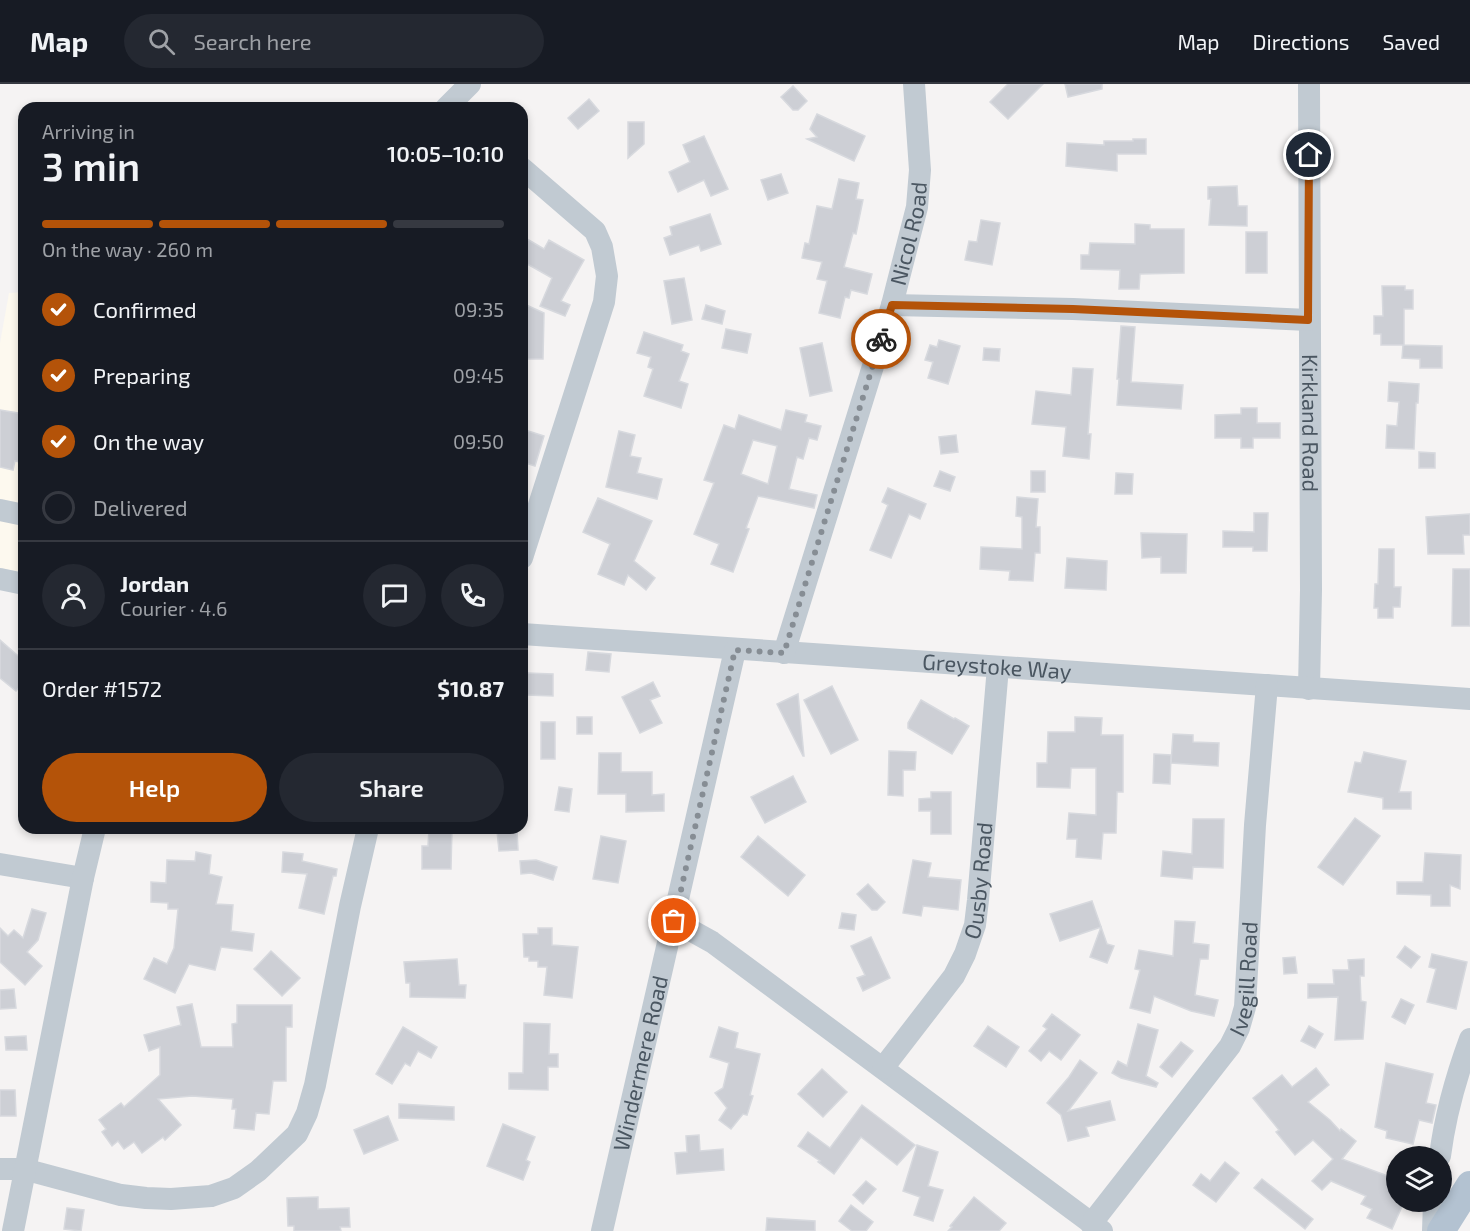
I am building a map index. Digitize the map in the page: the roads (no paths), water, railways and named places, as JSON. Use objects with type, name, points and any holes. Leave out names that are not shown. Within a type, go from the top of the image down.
[{"type":"main road","points":[[1441,1231],[1470,1187]]},
{"type":"main road","points":[[1465,1231],[1470,1187]]},
{"type":"street","points":[[454,102],[470,84]]},
{"type":"street","name":"Nicol Road","points":[[784,653],[892,305],[917,207],[920,170],[914,84]]},
{"type":"street","name":"Kirkland Road","points":[[1309,84],[1308,320],[1311,579],[1309,689]]},
{"type":"street","points":[[528,173],[595,231],[602,248],[607,276],[604,302],[528,539]]},
{"type":"street","points":[[892,305],[1073,309],[1308,320]]},
{"type":"street","points":[[0,510],[18,514]]},
{"type":"street","points":[[0,579],[18,583]]},
{"type":"street","name":"Greystoke Way","points":[[528,634],[1470,699]]},
{"type":"street","name":"Windermere Road","points":[[607,1229],[661,969],[674,921],[735,650]]},
{"type":"street","name":"Ousby Road","points":[[883,1068],[954,976],[966,954],[975,925],[998,667]]},
{"type":"street","name":"Ivegill Road","points":[[1096,1227],[1230,1046],[1239,1028],[1245,1007],[1255,825],[1267,685]]},
{"type":"street","points":[[13,1231],[94,834]]},
{"type":"street","points":[[0,1169],[24,1169],[121,1195],[171,1199],[211,1196],[234,1188],[271,1160],[297,1134],[307,1113],[315,1085],[367,834]]},
{"type":"street","points":[[0,864],[83,878]]},
{"type":"street","points":[[674,921],[712,942],[1096,1227]]},
{"type":"street","points":[[1442,1146],[1457,1073],[1470,1039]]},
{"type":"street","points":[[1433,1231],[1434,1212]]}]
